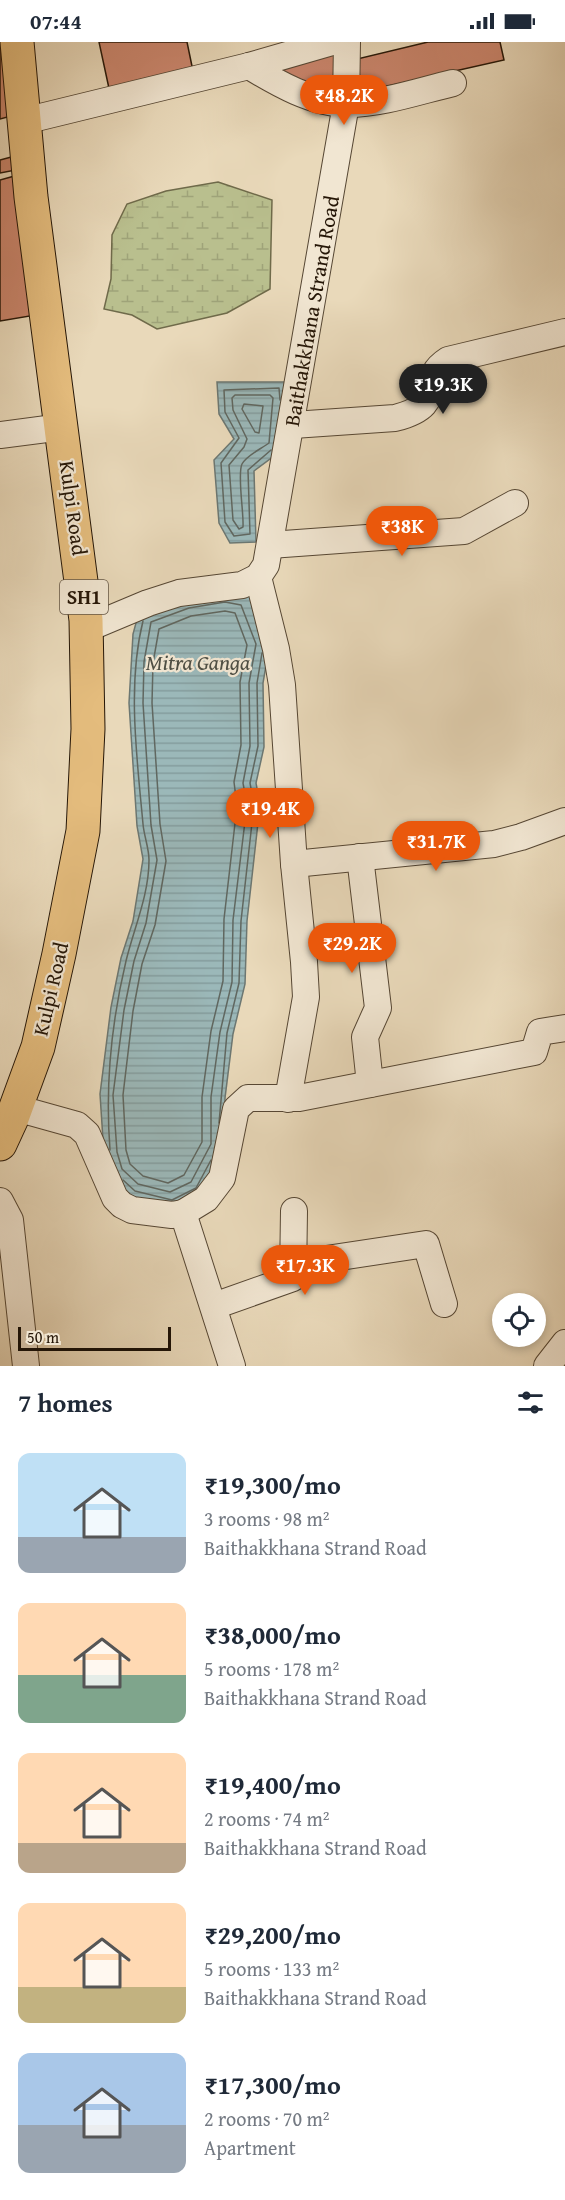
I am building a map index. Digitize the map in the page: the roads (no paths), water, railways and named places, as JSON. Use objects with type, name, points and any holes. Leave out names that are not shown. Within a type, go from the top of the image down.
[{"type":"main road","name":"Kulpi Road","points":[[0,1144],[38,1047],[59,954],[83,831],[88,729],[87,629],[80,559],[62,428],[12,123],[17,42]]},
{"type":"street","points":[[12,123],[249,66],[332,42]]},
{"type":"street","name":"Baithakkhana Strand Road","points":[[258,577],[266,565],[293,425],[346,104],[347,42]]},
{"type":"street","points":[[249,66],[279,84],[307,95],[346,104],[453,83]]},
{"type":"street","points":[[293,425],[395,418],[410,414],[422,407],[431,395],[431,379],[436,367],[448,360],[565,332]]},
{"type":"street","points":[[0,435],[62,428]]},
{"type":"street","points":[[270,545],[464,531],[515,503]]},
{"type":"street","points":[[87,629],[168,596],[204,588],[242,585],[258,577],[276,649],[282,685],[306,997],[288,1099]]},
{"type":"street","points":[[294,864],[494,844],[565,821]]},
{"type":"street","points":[[360,857],[378,1008],[365,1037],[370,1084]]},
{"type":"street","points":[[16,1108],[77,1125],[87,1134],[116,1197],[122,1205],[132,1210],[183,1214],[206,1199],[222,1178],[236,1109],[248,1098],[288,1099],[534,1052],[540,1032],[565,1028]]},
{"type":"street","points":[[0,1201],[10,1220],[26,1366]]},
{"type":"street","points":[[214,1306],[293,1278],[294,1211]]},
{"type":"street","points":[[183,1214],[232,1366]]},
{"type":"street","points":[[293,1264],[426,1244],[444,1304]]},
{"type":"street","points":[[547,1366],[565,1343]]},
{"type":"water","points":[[217,382],[288,382],[282,450],[254,471],[256,542],[230,543],[219,523],[214,460],[234,439],[219,414]]},
{"type":"water","name":"Mitra Ganga","points":[[251,592],[270,642],[263,683],[264,747],[256,783],[260,805],[247,921],[245,984],[233,1034],[225,1098],[224,1148],[201,1192],[172,1207],[131,1196],[110,1176],[104,1155],[100,1094],[111,1007],[121,958],[133,921],[143,859],[137,826],[129,703],[133,634],[139,612]]}]
